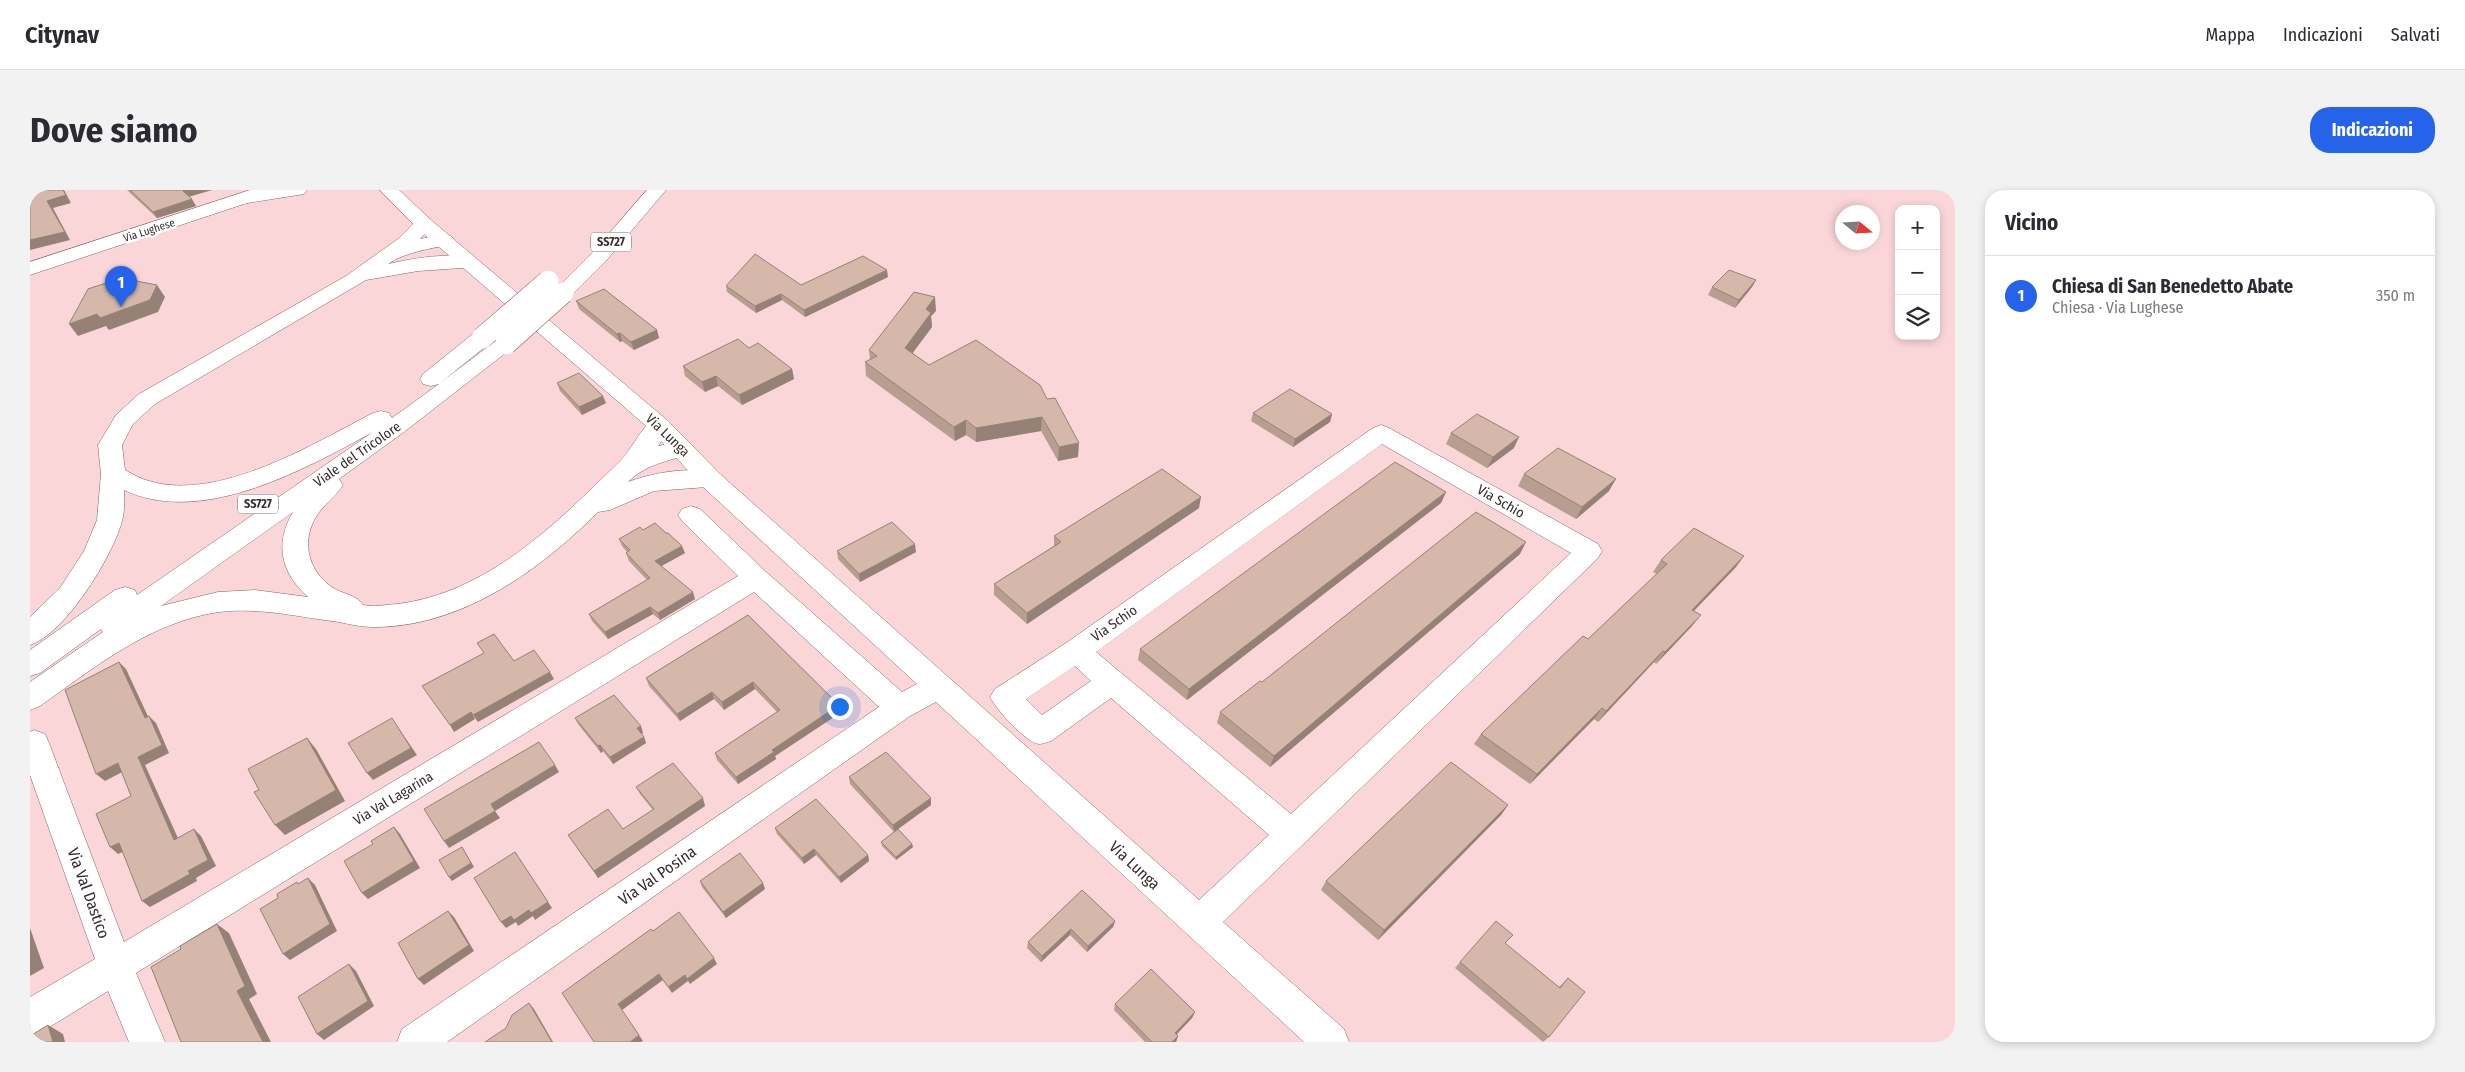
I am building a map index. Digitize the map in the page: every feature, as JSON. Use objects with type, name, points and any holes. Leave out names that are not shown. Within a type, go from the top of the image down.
[{"type":"main road","name":"Via Lughese","points":[[30,269],[268,190]]},
{"type":"main road","points":[[241,199],[298,190]]},
{"type":"main road","points":[[371,190],[393,193]]},
{"type":"main road","name":"SS727","points":[[598,230],[636,190]]},
{"type":"main road","name":"Viale del Tricolore","points":[[30,684],[388,423],[482,338],[598,258],[657,190]]},
{"type":"main road","name":"Via Lunga","points":[[393,193],[424,224],[660,426],[712,480],[1331,1042]]},
{"type":"main road","points":[[383,266],[424,224]]},
{"type":"main road","points":[[30,634],[70,595],[96,553],[110,520],[113,474],[110,445],[124,420],[147,399],[353,280],[383,266],[431,251],[444,240]]},
{"type":"main road","name":"Viale del Tricolore","points":[[30,665],[506,344],[556,287],[574,256]]},
{"type":"main road","points":[[383,266],[440,261],[469,262]]},
{"type":"main road","points":[[113,474],[145,489],[173,493],[207,491],[255,479],[388,423]]},
{"type":"main road","points":[[372,617],[322,594],[306,578],[297,563],[294,541],[301,520],[323,490],[376,450],[388,423]]},
{"type":"main road","points":[[626,481],[634,462],[660,426]]},
{"type":"main road","name":"Via Schio","points":[[1112,682],[1040,732],[1005,697],[1076,650],[1381,433],[1589,552],[1198,923]]},
{"type":"main road","points":[[30,698],[110,641],[166,615],[218,602],[255,600],[372,617],[423,611],[468,596],[517,567],[580,515],[626,481],[666,468],[684,449]]},
{"type":"main road","points":[[626,481],[687,478],[712,480]]},
{"type":"main road","points":[[691,515],[756,578],[900,708],[940,685]]},
{"type":"main road","name":"Via Val Lagarina","points":[[30,1018],[756,578]]},
{"type":"main road","name":"Via Schio","points":[[1076,650],[1291,834]]},
{"type":"main road","name":"Via Val Posina","points":[[415,1042],[900,708]]},
{"type":"main road","name":"Via Val Dastico","points":[[34,743],[115,966],[147,1042]]},
{"type":"building","points":[[30,190],[63,190],[66,195],[47,201],[65,232],[30,240]]},
{"type":"building","points":[[130,190],[187,190],[183,191],[192,199],[153,212]]},
{"type":"building","points":[[755,254],[801,285],[863,256],[887,270],[804,310],[781,294],[755,306],[726,286]]},
{"type":"building","points":[[1729,270],[1756,280],[1739,300],[1712,287]]},
{"type":"building","points":[[121,278],[157,285],[150,300],[100,318],[97,314],[69,324],[88,289]]},
{"type":"building","points":[[604,289],[657,330],[631,342],[620,333],[617,334],[576,301]]},
{"type":"building","points":[[914,292],[935,297],[926,309],[931,313],[905,348],[929,365],[976,340],[1040,385],[1047,399],[1055,398],[1079,443],[1059,447],[1042,417],[976,428],[966,420],[954,427],[865,362],[877,356],[869,350]]},
{"type":"building","points":[[738,339],[749,348],[758,343],[792,369],[739,395],[716,376],[702,382],[683,366]]},
{"type":"building","points":[[579,373],[603,396],[579,407],[557,383]]},
{"type":"building","points":[[1290,389],[1332,414],[1295,439],[1253,413]]},
{"type":"building","points":[[1477,414],[1519,437],[1493,457],[1451,433]]},
{"type":"building","points":[[1558,448],[1616,479],[1582,507],[1524,474]]},
{"type":"building","points":[[1395,462],[1446,492],[1189,689],[1140,649]]},
{"type":"building","points":[[1162,469],[1201,497],[1027,613],[994,584],[1061,542],[1054,536]]},
{"type":"building","points":[[1476,512],[1526,542],[1274,756],[1220,712],[1260,681],[1262,682]]},
{"type":"building","points":[[892,522],[915,544],[859,574],[837,551]]},
{"type":"building","points":[[655,523],[682,546],[655,561],[693,592],[658,613],[650,607],[605,632],[589,614],[650,578],[626,553],[630,550],[619,539],[640,527],[643,530]]},
{"type":"building","points":[[1694,528],[1744,556],[1692,610],[1701,615],[1665,652],[1663,651],[1606,711],[1602,708],[1537,774],[1481,734],[1583,636],[1588,639],[1667,564],[1661,560]]},
{"type":"building","points":[[748,615],[839,705],[772,750],[774,752],[736,777],[715,753],[780,710],[753,682],[722,702],[712,692],[677,714],[646,678]]},
{"type":"building","points":[[494,634],[514,661],[534,650],[550,672],[473,715],[471,712],[450,725],[422,686],[484,653],[477,643]]},
{"type":"building","points":[[119,662],[145,718],[149,716],[162,745],[138,757],[174,840],[194,829],[208,860],[188,871],[190,874],[142,901],[119,843],[110,847],[96,814],[131,796],[118,763],[96,774],[65,690]]},
{"type":"building","points":[[614,695],[641,726],[637,728],[644,737],[610,757],[600,745],[598,746],[575,718]]},
{"type":"building","points":[[392,718],[411,748],[367,773],[348,743]]},
{"type":"building","points":[[307,738],[336,790],[275,825],[254,792],[259,790],[248,769]]},
{"type":"building","points":[[539,742],[555,765],[491,804],[495,811],[444,841],[424,809]]},
{"type":"building","points":[[886,752],[931,798],[893,825],[849,777]]},
{"type":"building","points":[[1451,762],[1508,805],[1384,930],[1326,881]]},
{"type":"building","points":[[673,763],[703,798],[594,871],[568,835],[608,809],[623,829],[654,809],[636,787]]},
{"type":"building","points":[[816,799],[868,855],[839,877],[814,849],[802,858],[775,828]]},
{"type":"building","points":[[394,827],[414,861],[362,893],[344,861],[373,844],[371,841]]},
{"type":"building","points":[[898,829],[912,844],[896,857],[881,842]]},
{"type":"building","points":[[462,847],[471,863],[449,877],[439,860]]},
{"type":"building","points":[[515,852],[548,902],[531,913],[529,910],[514,920],[511,916],[501,922],[474,878]]},
{"type":"building","points":[[740,853],[763,883],[723,912],[700,881]]},
{"type":"building","points":[[308,878],[330,924],[283,954],[260,909],[278,898],[277,894]]},
{"type":"building","points":[[1082,890],[1115,921],[1088,946],[1071,929],[1042,956],[1028,942]]},
{"type":"building","points":[[448,911],[469,945],[418,979],[398,943]]},
{"type":"building","points":[[679,912],[714,958],[687,979],[685,975],[668,987],[659,974],[618,1004],[639,1035],[630,1042],[594,1042],[562,993],[651,929],[653,931]]},
{"type":"building","points":[[1496,921],[1513,935],[1505,943],[1560,988],[1568,978],[1585,992],[1549,1037],[1460,962]]},
{"type":"building","points":[[217,924],[245,986],[237,991],[263,1042],[181,1042],[151,967],[181,949],[180,946]]},
{"type":"building","points":[[349,964],[368,1001],[317,1034],[298,997]]},
{"type":"building","points":[[1151,969],[1195,1012],[1175,1033],[1178,1036],[1172,1042],[1152,1042],[1115,1004]]},
{"type":"building","points":[[529,1003],[552,1042],[485,1042],[506,1028],[512,1015]]},
{"type":"building","points":[[48,1025],[53,1042],[30,1042],[30,1036]]},
{"type":"place","name":"Chiesa di San Benedetto Abate","points":[[121,307]]}]
